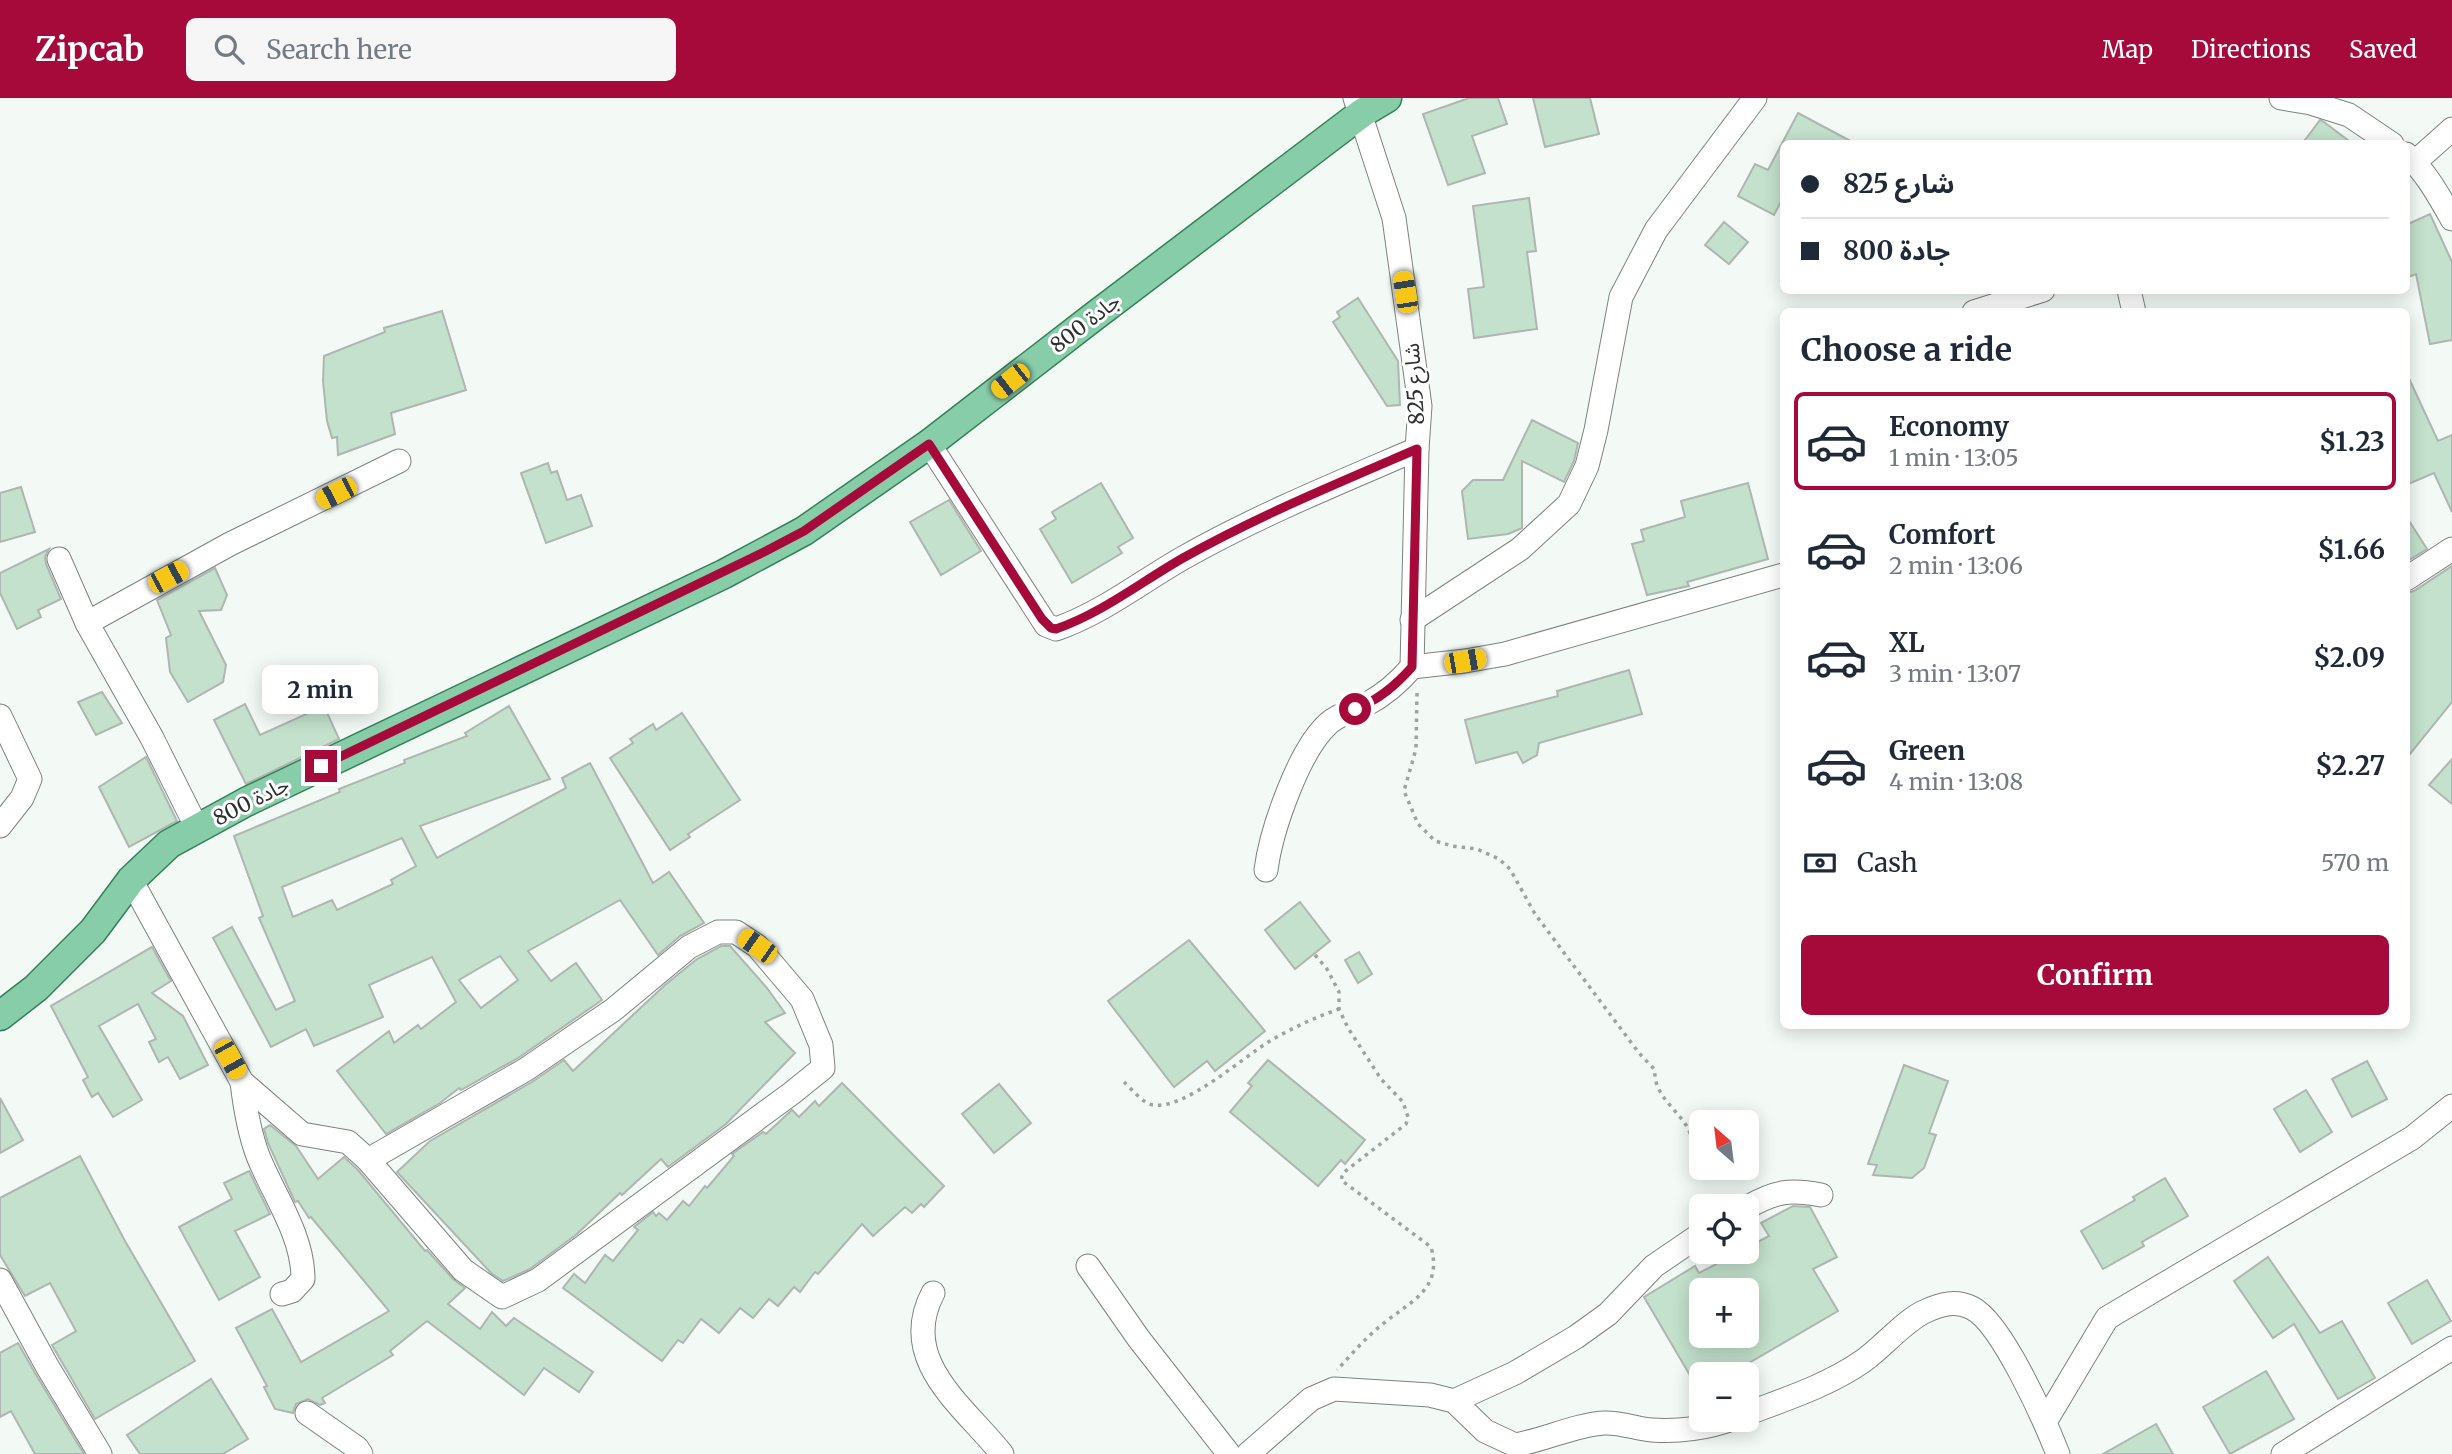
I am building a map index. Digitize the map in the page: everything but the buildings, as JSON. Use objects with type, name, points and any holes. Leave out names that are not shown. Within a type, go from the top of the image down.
[{"type":"main road","name":"جادة 800","points":[[0,1016],[36,988],[93,931],[131,880],[169,844],[246,802],[736,568],[804,531],[929,444],[1358,106],[1387,98]]},
{"type":"street","points":[[1412,620],[1520,549],[1569,504],[1587,466],[1621,297],[1656,230],[1755,98]]},
{"type":"street","points":[[2281,98],[2311,103],[2349,115],[2386,140]]},
{"type":"street","name":"شارع 825","points":[[1358,106],[1394,218],[1420,406],[1412,667]]},
{"type":"street","points":[[2452,129],[2411,158],[2452,219]]},
{"type":"street","points":[[1986,308],[2030,294]]},
{"type":"street","points":[[929,444],[1042,619],[1056,629],[1106,606],[1184,558],[1299,499],[1417,449]]},
{"type":"street","points":[[87,623],[230,544],[399,461]]},
{"type":"street","points":[[2410,576],[2452,549]]},
{"type":"street","points":[[59,559],[87,623],[152,738],[197,828]]},
{"type":"street","points":[[1266,870],[1273,836],[1289,793],[1306,755],[1320,734],[1335,719],[1366,705],[1394,687],[1412,667],[1505,654],[1780,576]]},
{"type":"street","points":[[0,716],[30,779],[22,798],[0,826]]},
{"type":"street","points":[[131,880],[242,1082],[302,1133],[348,1142],[368,1160],[463,1270],[502,1297],[538,1280],[792,1093],[823,1068],[821,1045],[802,999],[757,946],[736,932],[718,932],[689,947],[613,1010],[525,1069],[368,1160]]},
{"type":"street","points":[[242,1082],[248,1127],[302,1261],[303,1279],[292,1291],[282,1294]]},
{"type":"street","points":[[2045,1422],[2107,1318],[2412,1138],[2452,1106]]},
{"type":"street","points":[[1759,1200],[1781,1192],[1800,1191],[1821,1195]]},
{"type":"street","points":[[1454,1401],[1515,1373],[1576,1337],[1608,1314],[1654,1266],[1689,1242]]},
{"type":"street","points":[[1088,1266],[1139,1339],[1230,1454]]},
{"type":"street","points":[[0,1280],[47,1366],[100,1454]]},
{"type":"street","points":[[933,1293],[926,1306],[923,1336],[928,1363],[947,1393],[1002,1454]]},
{"type":"street","points":[[1759,1409],[1815,1387],[1863,1361],[1923,1312],[1955,1303],[1974,1308],[1997,1333],[2045,1422],[2057,1454]]},
{"type":"street","points":[[2283,1454],[2452,1348]]},
{"type":"street","points":[[1248,1454],[1311,1399],[1334,1388],[1430,1395],[1454,1401],[1485,1431],[1516,1445],[1606,1423],[1653,1430],[1689,1429]]},
{"type":"street","points":[[307,1413],[357,1448],[361,1454]]},
{"type":"path","points":[[1412,667],[1418,697],[1416,749],[1404,792],[1418,824],[1435,841],[1477,849],[1499,859],[1510,869],[1535,914],[1623,1033],[1655,1070],[1654,1079],[1658,1088],[1689,1132]]},
{"type":"path","points":[[1315,955],[1327,969],[1339,992],[1339,1009],[1348,1028],[1381,1079],[1404,1102],[1408,1117],[1406,1124],[1343,1172],[1341,1180],[1431,1247],[1435,1262],[1430,1281],[1419,1298],[1382,1324],[1351,1354],[1334,1373],[1327,1390]]},
{"type":"path","points":[[1124,1082],[1147,1104],[1171,1105],[1213,1081],[1269,1041],[1339,1009]]},
{"type":"route","points":[[321,766],[724,574],[804,531],[929,444],[1046,625],[1056,629],[1106,606],[1184,558],[1299,499],[1417,449],[1412,667],[1394,687],[1355,709]]}]
